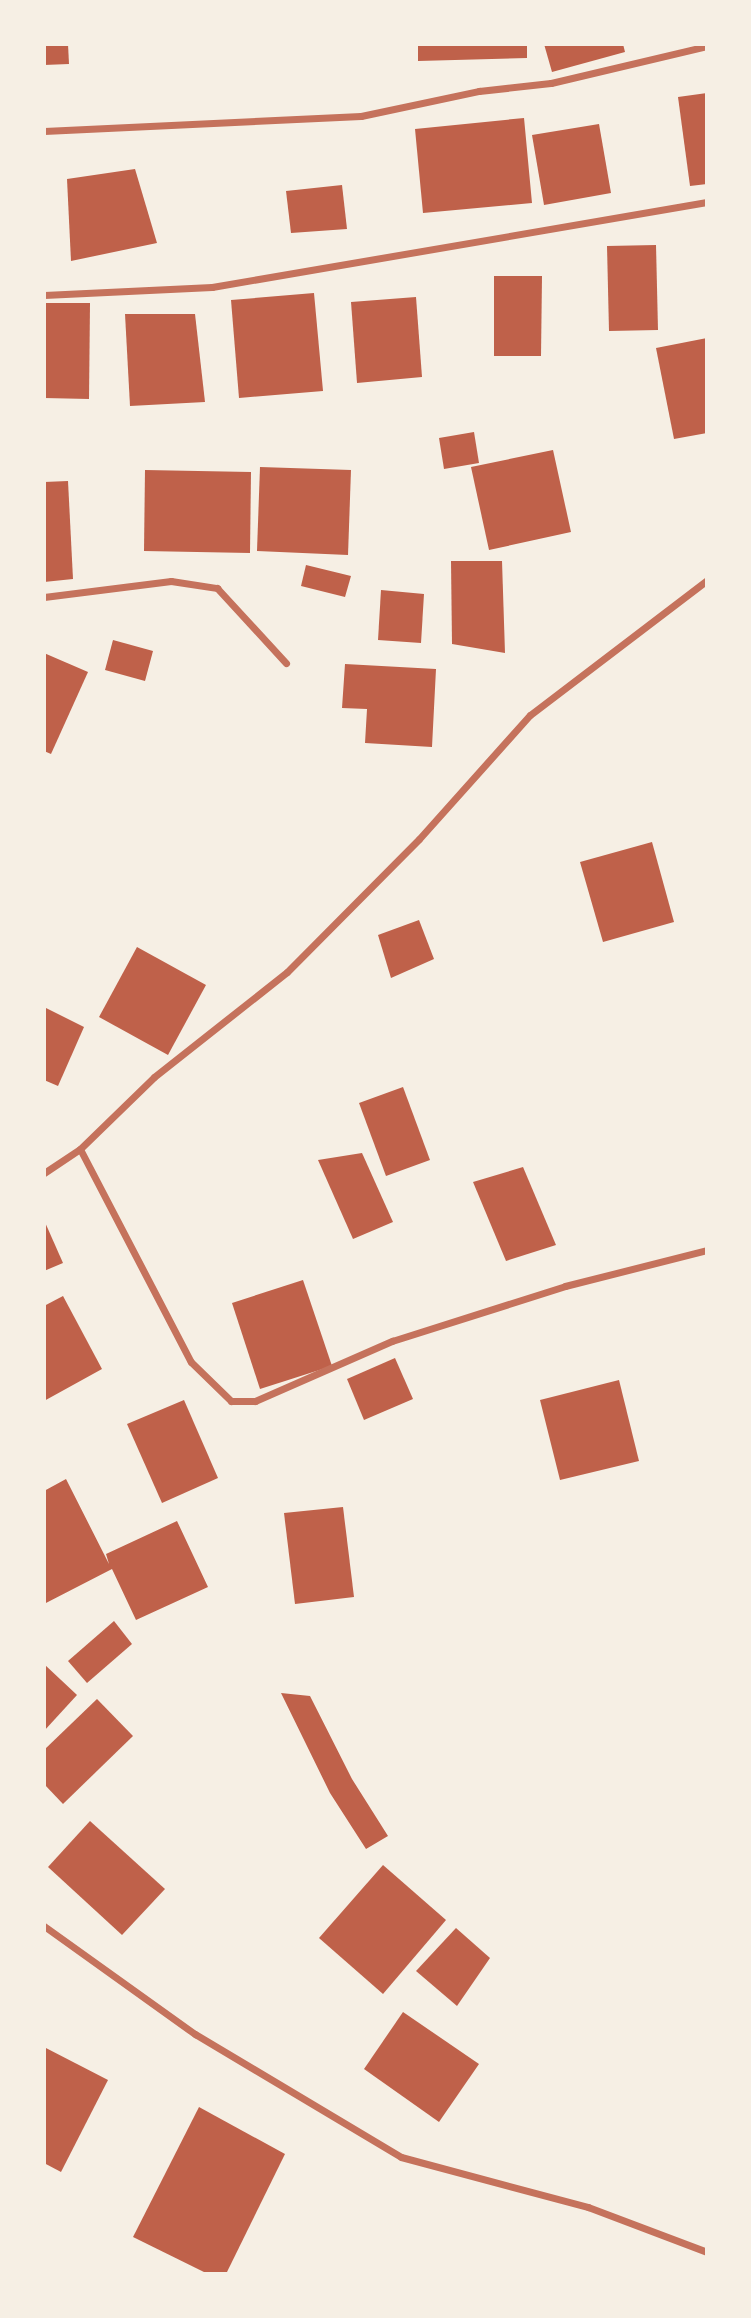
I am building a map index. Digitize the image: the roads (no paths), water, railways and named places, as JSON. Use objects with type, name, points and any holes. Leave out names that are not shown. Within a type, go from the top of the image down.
[{"type":"street","points":[[44,131],[361,116],[479,91],[551,83],[707,46]]},
{"type":"street","points":[[44,295],[212,287],[707,202]]},
{"type":"street","points":[[44,1173],[80,1149],[154,1077],[287,972],[419,839],[530,715],[707,580]]},
{"type":"street","points":[[44,597],[171,582],[217,588],[286,663]]},
{"type":"street","points":[[80,1149],[191,1362],[231,1401],[255,1401],[392,1341],[551,1290],[707,1250]]},
{"type":"street","points":[[44,1926],[195,2034],[401,2157],[588,2207],[707,2252]]}]
